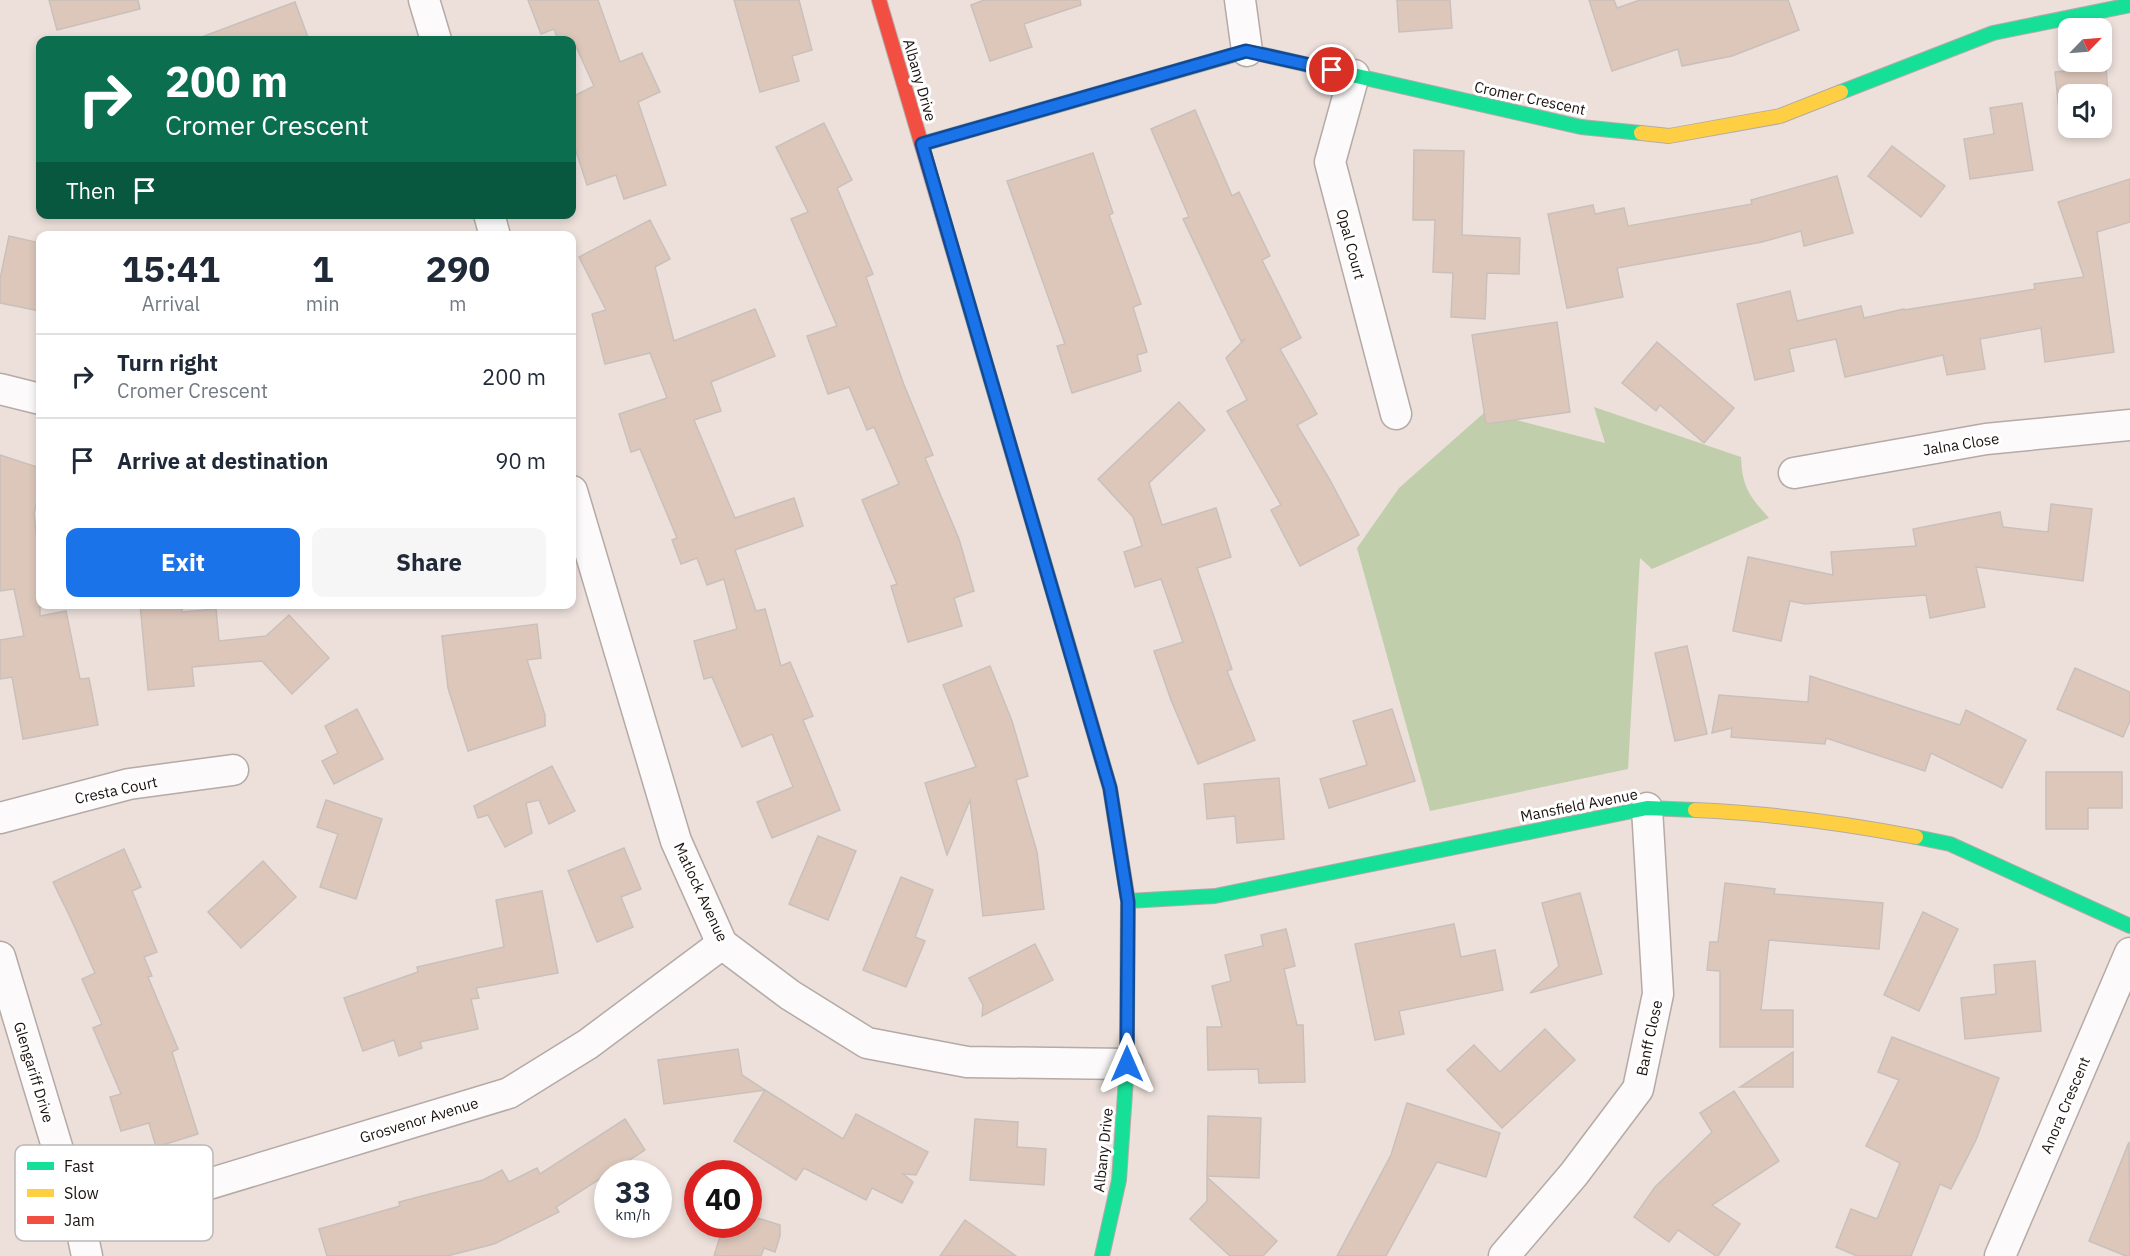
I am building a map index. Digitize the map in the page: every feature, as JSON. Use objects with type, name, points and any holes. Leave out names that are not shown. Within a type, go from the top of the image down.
[{"type":"street","points":[[424,0],[435,36]]},
{"type":"street","name":"Albany Drive","points":[[879,0],[1110,788],[1128,902],[1127,1064],[1119,1180],[1102,1256]]},
{"type":"street","points":[[1240,0],[1246,51]]},
{"type":"street","name":"Cromer Crescent","points":[[922,144],[1246,51],[1581,127],[1669,136],[1780,116],[1993,33],[2130,4]]},
{"type":"street","name":"Opal Court","points":[[1354,75],[1330,162],[1396,414]]},
{"type":"street","points":[[0,389],[36,398]]},
{"type":"street","name":"Jalna Close","points":[[1794,473],[1986,439],[2130,425]]},
{"type":"street","name":"Matlock Avenue","points":[[576,504],[676,841],[722,944],[790,995],[867,1043],[967,1062],[1127,1064]]},
{"type":"street","name":"Cresta Court","points":[[0,818],[129,784],[233,770]]},
{"type":"street","name":"Mansfield Avenue","points":[[1128,902],[1215,896],[1647,808],[1740,812],[1884,831],[1950,844],[2130,926]]},
{"type":"street","name":"Banff Close","points":[[1504,1256],[1574,1174],[1638,1089],[1658,994],[1647,808]]},
{"type":"street","name":"Grosvenor Avenue","points":[[213,1183],[509,1093],[588,1044],[722,944]]},
{"type":"street","name":"Anora Crescent","points":[[2000,1256],[2130,953]]},
{"type":"street","name":"Glengariff Drive","points":[[0,957],[57,1145]]},
{"type":"street","name":"Glengariff Drive","points":[[84,1241],[87,1256]]},
{"type":"green space","points":[[1594,407],[1741,457],[1743,476],[1748,491],[1769,518],[1652,569],[1640,558],[1628,769],[1430,811],[1357,548],[1399,488],[1485,412],[1605,443]]},
{"type":"building","points":[[49,0],[138,0],[140,9],[57,30]]},
{"type":"building","points":[[528,0],[598,0],[620,62],[642,53],[660,92],[638,102],[666,185],[624,199],[616,175],[587,185],[576,151],[576,95],[594,86],[576,47],[576,36],[557,36],[554,29],[541,34]]},
{"type":"building","points":[[734,0],[799,0],[812,50],[792,56],[799,81],[760,92]]},
{"type":"building","points":[[984,0],[1080,0],[1081,5],[1024,24],[1032,47],[990,61],[971,5]]},
{"type":"building","points":[[1397,0],[1450,0],[1452,28],[1399,32]]},
{"type":"building","points":[[1589,0],[1614,0],[1617,8],[1640,0],[1788,0],[1799,30],[1732,56],[1682,66],[1678,49],[1612,71]]},
{"type":"building","points":[[295,2],[308,36],[204,36]]},
{"type":"building","points":[[2055,72],[2106,72],[2107,84],[2058,84],[2058,100]]},
{"type":"building","points":[[2022,103],[2033,170],[1970,179],[1964,139],[1994,134],[1990,108]]},
{"type":"building","points":[[1195,110],[1232,196],[1239,192],[1270,256],[1262,260],[1301,338],[1280,349],[1317,414],[1297,425],[1359,535],[1300,566],[1271,510],[1281,505],[1227,411],[1247,400],[1226,358],[1245,339],[1241,341],[1183,219],[1189,217],[1151,129]]},
{"type":"building","points":[[824,123],[852,180],[837,188],[873,274],[866,277],[904,385],[933,455],[925,458],[959,539],[974,591],[954,598],[962,626],[908,642],[891,586],[897,584],[862,500],[899,484],[874,427],[867,430],[849,387],[828,394],[807,336],[837,326],[791,219],[808,212],[776,147]]},
{"type":"building","points":[[1892,146],[1945,186],[1921,217],[1868,176]]},
{"type":"building","points":[[1414,150],[1464,151],[1462,235],[1520,238],[1519,274],[1487,273],[1485,319],[1451,317],[1453,273],[1433,272],[1435,220],[1413,220]]},
{"type":"building","points":[[1093,153],[1113,213],[1109,215],[1141,304],[1133,307],[1147,352],[1137,355],[1141,371],[1072,393],[1057,346],[1065,344],[1007,181]]},
{"type":"building","points":[[1837,176],[1853,233],[1804,246],[1801,231],[1762,242],[1617,268],[1623,297],[1567,308],[1548,214],[1593,205],[1595,214],[1624,208],[1628,226],[1752,204],[1751,200]]},
{"type":"building","points":[[2130,179],[2130,222],[2097,232],[2114,352],[2045,362],[2041,328],[1980,339],[1985,369],[1947,375],[1943,355],[1845,377],[1836,339],[1789,349],[1794,371],[1755,380],[1737,304],[1790,291],[1797,321],[1861,306],[1864,318],[1904,309],[2035,289],[2034,284],[2084,277],[2058,202]]},
{"type":"building","points":[[650,220],[670,259],[655,267],[674,341],[755,309],[775,356],[711,382],[721,411],[694,420],[735,518],[794,498],[803,526],[735,550],[756,611],[765,609],[781,666],[790,662],[813,716],[803,720],[840,810],[772,838],[757,802],[793,787],[772,734],[742,747],[712,677],[704,679],[694,641],[737,629],[724,579],[707,585],[697,558],[681,564],[672,540],[677,538],[640,449],[631,452],[619,414],[667,398],[650,353],[605,364],[592,314],[606,310],[579,257]]},
{"type":"building","points":[[9,236],[36,242],[36,310],[0,303],[0,279]]},
{"type":"building","points":[[1557,322],[1570,412],[1486,424],[1472,335]]},
{"type":"building","points":[[1657,342],[1734,408],[1704,443],[1660,405],[1656,411],[1622,383]]},
{"type":"building","points":[[1179,402],[1205,430],[1149,483],[1162,525],[1216,508],[1231,557],[1197,568],[1232,669],[1227,671],[1255,740],[1198,764],[1171,700],[1154,651],[1183,642],[1161,579],[1135,587],[1124,552],[1142,546],[1133,517],[1098,479]]},
{"type":"building","points":[[0,455],[36,467],[34,513],[36,609],[40,609],[40,616],[66,611],[80,679],[89,678],[98,725],[23,739],[12,677],[0,679],[0,640],[24,636],[14,589],[0,591]]},
{"type":"building","points":[[2051,504],[2092,509],[2083,581],[1976,567],[1985,607],[1930,618],[1926,595],[1805,604],[1790,601],[1781,641],[1733,631],[1748,557],[1833,575],[1831,552],[1916,546],[1913,529],[2000,512],[2003,527],[2048,532]]},
{"type":"building","points":[[140,609],[182,609],[182,612],[216,609],[219,641],[266,636],[289,615],[329,658],[292,694],[262,661],[192,667],[194,686],[148,690]]},
{"type":"building","points":[[537,624],[541,658],[527,660],[545,715],[545,726],[468,751],[448,688],[442,636]]},
{"type":"building","points":[[1687,646],[1707,734],[1675,741],[1655,653]]},
{"type":"building","points":[[990,666],[1012,721],[1028,776],[1016,780],[1037,852],[1044,909],[983,916],[970,800],[947,855],[925,783],[976,767],[943,685]]},
{"type":"building","points":[[2075,668],[2130,692],[2130,721],[2123,737],[2057,709]]},
{"type":"building","points":[[1810,676],[1960,725],[1966,710],[2026,740],[2002,788],[1931,753],[1925,771],[1826,738],[1825,744],[1731,737],[1732,728],[1712,733],[1719,695],[1808,702]]},
{"type":"building","points":[[357,709],[383,759],[334,784],[322,761],[338,753],[325,726]]},
{"type":"building","points":[[1392,709],[1415,781],[1329,808],[1320,779],[1367,765],[1353,721]]},
{"type":"building","points":[[552,766],[575,811],[549,824],[539,800],[526,803],[532,833],[505,847],[488,815],[478,818],[474,806]]},
{"type":"building","points":[[2046,772],[2122,772],[2122,808],[2088,808],[2088,829],[2046,829]]},
{"type":"building","points":[[1279,778],[1284,839],[1237,843],[1235,816],[1207,819],[1204,784]]},
{"type":"building","points":[[326,800],[382,819],[356,899],[320,887],[338,834],[317,827]]},
{"type":"building","points":[[818,836],[856,851],[828,920],[789,904]]},
{"type":"building","points":[[624,848],[641,889],[621,897],[633,927],[597,942],[568,871]]},
{"type":"building","points":[[124,849],[141,887],[132,891],[157,952],[144,957],[152,976],[148,977],[178,1049],[172,1052],[198,1134],[155,1145],[149,1123],[121,1131],[110,1097],[121,1094],[93,1028],[102,1024],[82,979],[95,973],[53,882]]},
{"type":"building","points":[[263,861],[296,897],[241,948],[208,912]]},
{"type":"building","points":[[901,877],[933,890],[915,937],[925,941],[906,987],[863,970]]},
{"type":"building","points":[[1725,883],[1775,889],[1774,894],[1883,903],[1879,949],[1769,940],[1761,1010],[1793,1010],[1793,1047],[1720,1047],[1720,971],[1707,970],[1710,942],[1718,942]]},
{"type":"building","points":[[542,891],[558,973],[476,988],[479,998],[471,999],[478,1029],[420,1042],[422,1048],[399,1056],[394,1040],[363,1051],[344,998],[418,972],[417,967],[504,947],[496,900]]},
{"type":"building","points":[[1580,893],[1602,974],[1530,993],[1559,966],[1542,903]]},
{"type":"building","points":[[1923,912],[1958,929],[1919,1011],[1884,995]]},
{"type":"building","points":[[1454,924],[1461,957],[1495,950],[1503,990],[1399,1011],[1404,1034],[1375,1040],[1355,944]]},
{"type":"building","points":[[1286,929],[1295,966],[1284,969],[1297,1025],[1303,1025],[1305,1082],[1259,1083],[1258,1069],[1208,1070],[1207,1027],[1222,1027],[1212,986],[1231,981],[1225,955],[1263,946],[1261,935]]},
{"type":"building","points":[[1035,944],[1053,980],[982,1016],[983,1005],[969,978]]},
{"type":"building","points":[[2035,961],[2041,1031],[1965,1039],[1961,998],[1996,994],[1994,965]]},
{"type":"building","points":[[1545,1029],[1575,1060],[1502,1128],[1447,1070],[1474,1045],[1500,1072]]},
{"type":"building","points":[[1892,1037],[1999,1078],[1976,1140],[1951,1189],[1940,1184],[1911,1256],[1857,1256],[1836,1247],[1851,1209],[1877,1219],[1900,1163],[1866,1146],[1899,1080],[1878,1072]]},
{"type":"building","points":[[738,1049],[742,1075],[765,1090],[664,1104],[658,1060]]},
{"type":"building","points":[[1793,1052],[1793,1087],[1740,1087]]},
{"type":"building","points":[[765,1090],[843,1139],[856,1114],[928,1152],[916,1175],[903,1174],[913,1182],[902,1203],[872,1188],[866,1200],[804,1168],[796,1180],[734,1141]]},
{"type":"building","points":[[1734,1091],[1779,1161],[1712,1205],[1740,1224],[1716,1256],[1678,1230],[1669,1242],[1634,1217],[1655,1187],[1712,1132],[1700,1113]]},
{"type":"building","points":[[1407,1103],[1500,1133],[1486,1177],[1437,1162],[1386,1256],[1337,1256],[1391,1155]]},
{"type":"building","points":[[1208,1116],[1261,1118],[1259,1178],[1207,1176]]},
{"type":"building","points":[[625,1119],[645,1150],[629,1160],[594,1160],[594,1183],[556,1207],[559,1212],[494,1244],[447,1256],[327,1256],[319,1229],[400,1206],[399,1202],[483,1180],[502,1170],[509,1182],[537,1168],[540,1174]]},
{"type":"building","points":[[975,1119],[1018,1122],[1017,1147],[1046,1149],[1044,1185],[970,1180]]},
{"type":"building","points":[[2129,1142],[2130,1256],[2126,1256],[2089,1241]]},
{"type":"building","points":[[1207,1177],[1277,1241],[1263,1256],[1230,1256],[1190,1219],[1207,1201]]},
{"type":"building","points":[[762,1219],[780,1225],[780,1236],[775,1252],[764,1248],[761,1256],[714,1256],[720,1238],[762,1238]]},
{"type":"building","points":[[965,1220],[1016,1256],[940,1256]]},
{"type":"traffic: fast","points":[[1841,92],[1993,33],[2130,5]]},
{"type":"traffic: fast","points":[[922,144],[1247,51],[1581,127],[1641,133]]},
{"type":"traffic: fast","points":[[958,268],[1078,678]]},
{"type":"traffic: fast","points":[[1128,901],[1215,896],[1647,808],[1695,810]]},
{"type":"traffic: fast","points":[[1916,837],[1950,844],[2130,926]]},
{"type":"traffic: fast","points":[[1102,1256],[1119,1180],[1127,1031]]},
{"type":"traffic: slow","points":[[1641,133],[1669,136],[1780,116],[1841,92]]},
{"type":"traffic: slow","points":[[1078,678],[1110,788],[1128,901],[1127,1031]]},
{"type":"traffic: slow","points":[[1695,810],[1806,819],[1916,837]]},
{"type":"traffic: jam","points":[[879,0],[958,268]]},
{"type":"route","points":[[1127,1064],[1128,902],[1110,788],[922,144],[1246,51],[1332,70]]}]
